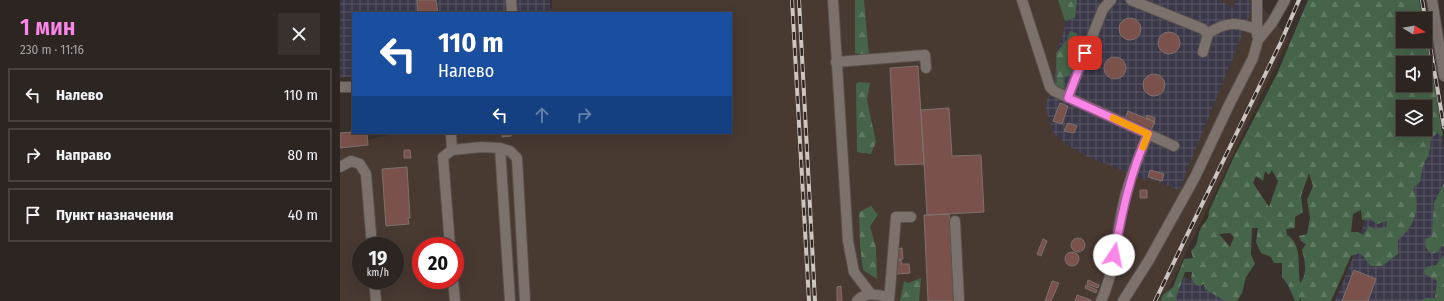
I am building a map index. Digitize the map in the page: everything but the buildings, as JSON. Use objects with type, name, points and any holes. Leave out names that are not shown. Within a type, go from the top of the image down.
[{"type":"street","points":[[510,0],[512,12]]},
{"type":"street","points":[[833,0],[836,62],[851,260],[854,272],[870,293]]},
{"type":"street","points":[[1022,0],[1050,87],[1054,91],[1174,146]]},
{"type":"street","points":[[1068,98],[1103,9],[1111,0]]},
{"type":"street","points":[[1131,0],[1203,29],[1208,34]]},
{"type":"street","points":[[1123,301],[1149,260],[1195,177],[1228,105],[1253,58],[1257,36],[1257,0]]},
{"type":"street","points":[[1257,36],[1272,23],[1285,0]]},
{"type":"street","points":[[1432,0],[1444,76]]},
{"type":"street","points":[[1203,52],[1208,34],[1218,26],[1228,24],[1241,25],[1257,36]]},
{"type":"street","points":[[836,62],[925,55],[926,68]]},
{"type":"street","points":[[340,88],[352,87]]},
{"type":"street","points":[[451,134],[452,150]]},
{"type":"street","points":[[1101,301],[1110,277],[1125,197],[1138,156],[1148,134]]},
{"type":"street","points":[[500,148],[510,301]]},
{"type":"street","points":[[449,237],[443,157],[452,150],[500,148],[510,151],[517,158],[525,301]]},
{"type":"street","points":[[340,167],[351,161],[360,164],[366,174],[371,237]]},
{"type":"street","points":[[856,301],[863,295],[870,293],[889,299],[896,217],[911,217]]},
{"type":"street","points":[[955,221],[959,301]]},
{"type":"street","points":[[375,289],[376,301]]},
{"type":"street","points":[[454,289],[455,301]]},
{"type":"shaded area","points":[[340,0],[550,0],[551,12],[352,12],[352,77],[340,77]]},
{"type":"shaded area","points":[[552,0],[1251,0],[1263,8],[1289,38],[1163,301],[340,301],[340,144],[398,134],[732,134],[732,12],[552,12]]},
{"type":"shaded area","points":[[1060,0],[1220,0],[1233,8],[1235,0],[1249,0],[1252,8],[1247,23],[1179,190],[1147,178],[1146,180],[1088,157],[1066,144],[1053,133],[1045,105],[1054,83],[1058,47],[1065,27],[1066,15]]},
{"type":"shaded area","points":[[1432,83],[1444,149],[1444,301],[1335,301],[1354,255],[1371,201],[1420,136],[1432,136],[1432,100],[1426,100],[1428,92],[1432,92]]},
{"type":"shaded area","points":[[1184,277],[1236,301],[1174,301]]},
{"type":"green space","points":[[855,0],[864,0],[869,56],[855,53]]},
{"type":"green space","points":[[1058,0],[1077,0],[1075,18],[1065,21]]},
{"type":"green space","points":[[1308,0],[1419,0],[1422,12],[1396,12],[1396,48],[1428,48],[1429,56],[1396,56],[1396,92],[1432,92],[1432,73],[1443,137],[1437,133],[1431,139],[1429,154],[1423,166],[1420,182],[1413,188],[1417,202],[1415,216],[1404,235],[1398,240],[1398,254],[1382,266],[1371,266],[1360,253],[1351,256],[1331,301],[1301,301],[1301,297],[1299,301],[1295,301],[1288,285],[1282,277],[1282,263],[1274,263],[1271,257],[1261,253],[1256,242],[1258,228],[1252,228],[1251,254],[1255,264],[1246,277],[1242,293],[1237,301],[1225,301],[1205,289],[1204,284],[1199,286],[1195,285],[1191,278],[1192,272],[1185,272],[1175,301],[1161,301],[1163,295],[1173,287],[1184,259],[1193,258],[1191,251],[1196,246],[1202,226],[1208,218],[1209,211],[1233,159],[1277,74]],"holes":[[[1272,170],[1278,181],[1269,207],[1253,183],[1256,176],[1263,181],[1265,171],[1269,175]],[[1309,173],[1313,186],[1307,200],[1310,218],[1307,234],[1299,236],[1301,241],[1306,244],[1302,250],[1305,263],[1305,272],[1300,283],[1297,250],[1292,239],[1287,235],[1286,229],[1295,228],[1295,217],[1303,212],[1301,196]],[[1361,210],[1362,220],[1371,219],[1377,224],[1387,221],[1386,227],[1375,229],[1369,226],[1363,235],[1358,232],[1351,232],[1353,214]],[[1230,233],[1234,237],[1230,247],[1219,234]]]},
{"type":"green space","points":[[1070,31],[1078,34],[1074,45],[1077,59],[1070,75],[1063,78],[1064,88],[1056,89],[1056,53],[1067,40]]},
{"type":"green space","points":[[859,82],[870,83],[867,100],[876,142],[871,154],[857,152],[856,84]]},
{"type":"green space","points":[[1444,183],[1444,246],[1441,247],[1438,252],[1431,254],[1426,248],[1425,239],[1432,236],[1434,203]]},
{"type":"green space","points":[[871,206],[878,215],[870,226],[876,248],[877,279],[863,270],[860,246],[859,212]]},
{"type":"green space","points":[[1444,255],[1444,301],[1419,301],[1426,298],[1435,298],[1437,281],[1423,273],[1426,267],[1436,265]]},
{"type":"green space","points":[[921,278],[919,301],[900,301],[904,281],[908,283]]},
{"type":"railway","points":[[792,0],[809,301]]},
{"type":"railway","points":[[799,0],[815,301]]},
{"type":"railway","points":[[1155,301],[1281,42],[1299,0]]},
{"type":"railway","points":[[1422,0],[1444,127]]},
{"type":"slow traffic","points":[[1113,118],[1148,134],[1143,147]]},
{"type":"route","points":[[1085,53],[1068,98],[1148,134],[1138,156],[1125,197],[1114,255]]}]
